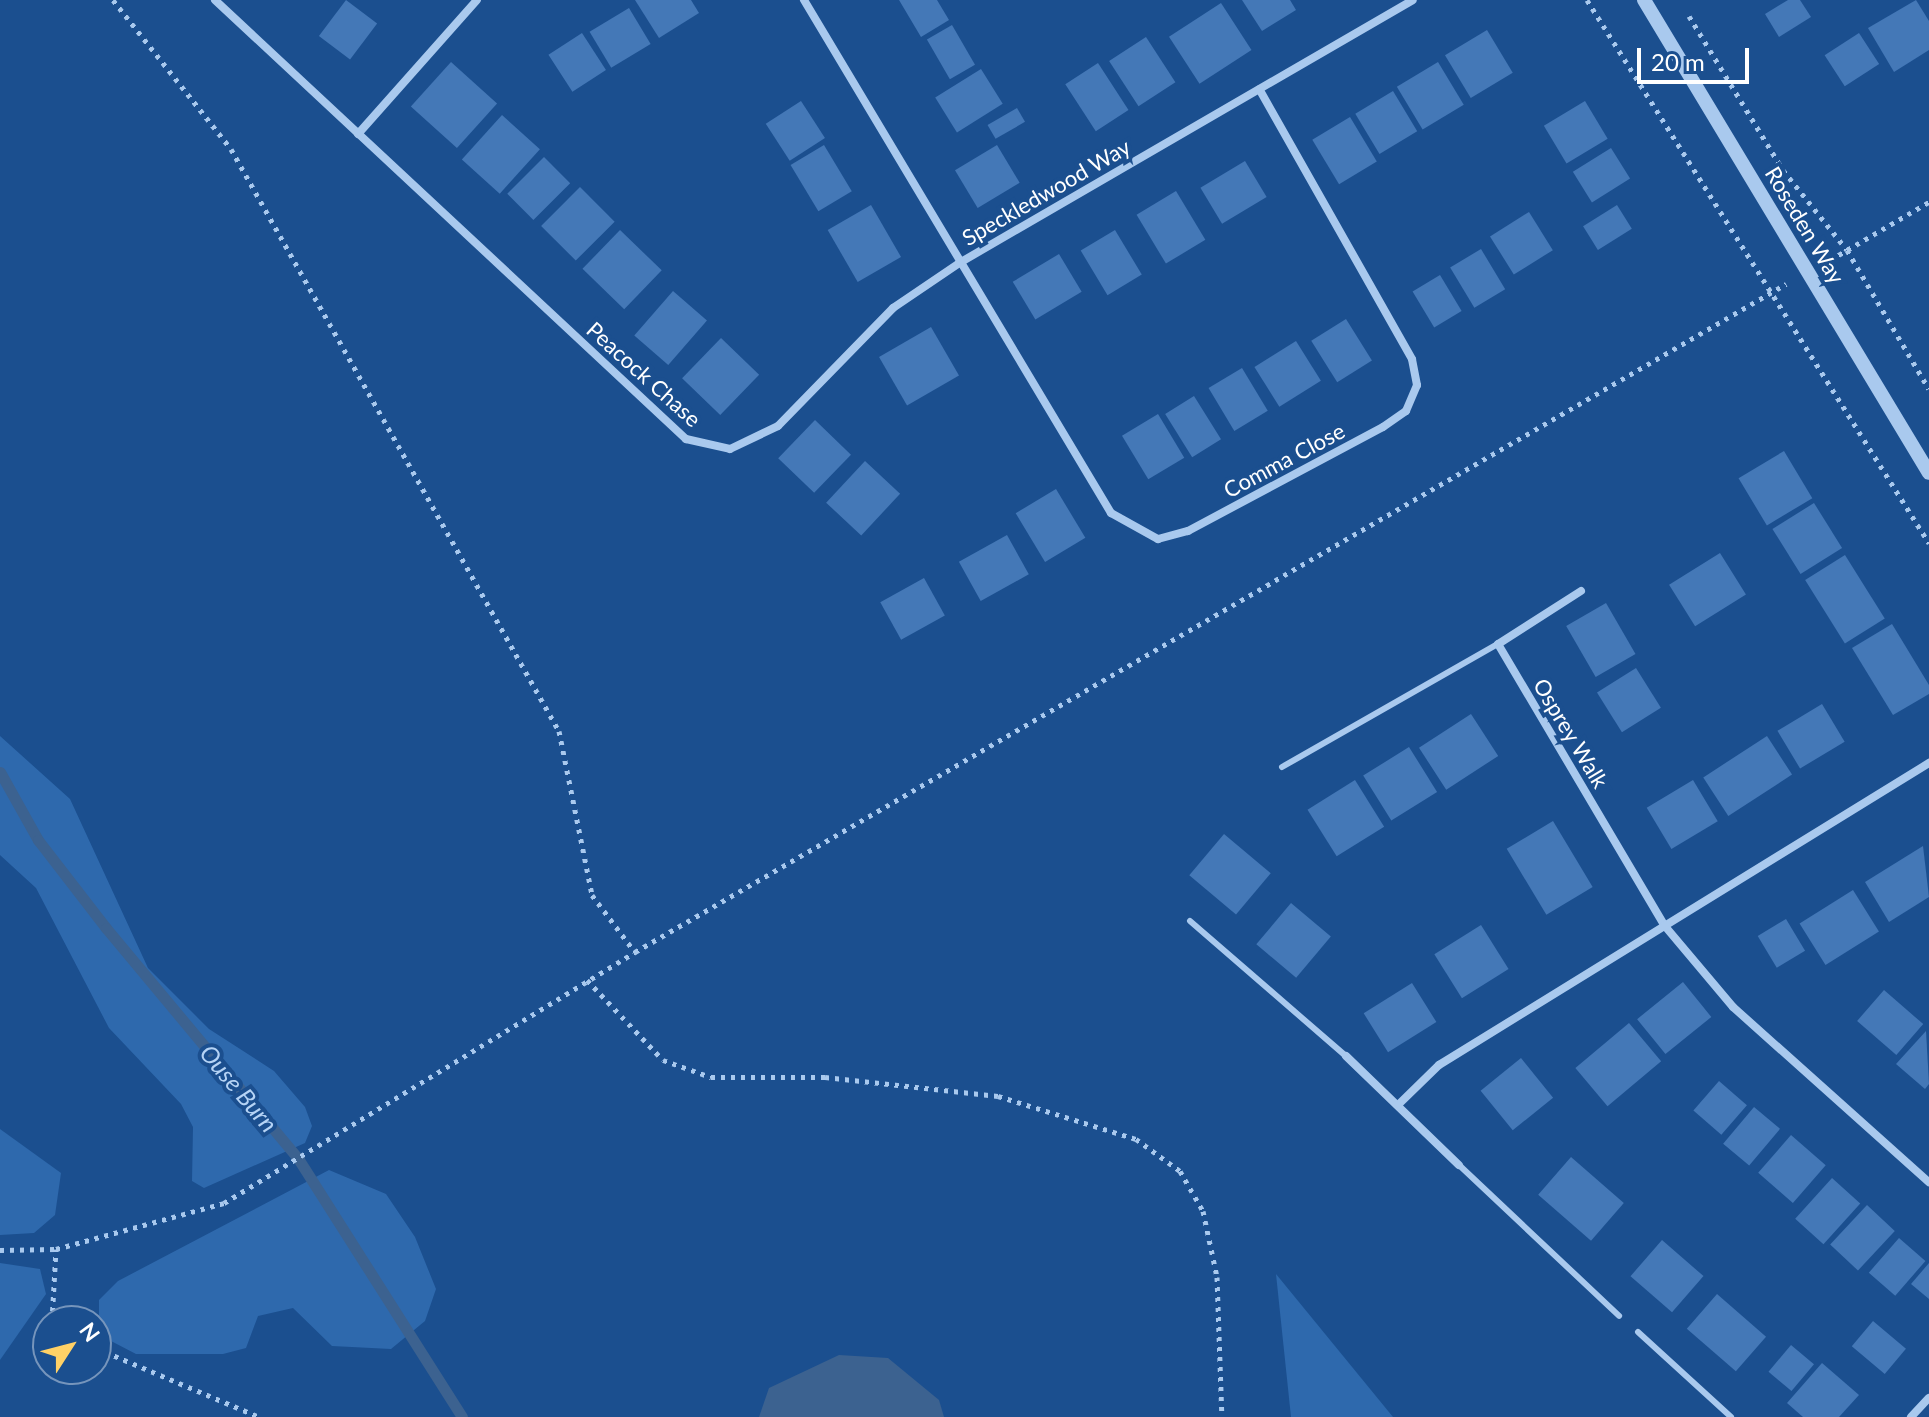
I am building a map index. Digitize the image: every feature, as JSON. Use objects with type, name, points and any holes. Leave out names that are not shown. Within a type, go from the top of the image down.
[{"type":"street","name":"Peacock Chase","points":[[215,0],[686,439],[709,449],[730,449],[778,426],[893,308],[961,262]]},
{"type":"street","points":[[358,134],[477,0]]},
{"type":"street","name":"Speckledwood Way","points":[[804,0],[961,262],[1413,0]]},
{"type":"street","name":"Roseden Way","points":[[1644,0],[1929,473]]},
{"type":"street","name":"Comma Close","points":[[961,262],[1111,513],[1131,530],[1158,539],[1188,531],[1383,427],[1412,398],[1412,359],[1259,89]]},
{"type":"street","points":[[1498,644],[1581,591]]},
{"type":"street","name":"Osprey Walk","points":[[1498,644],[1664,925],[1733,1007],[1929,1182]]},
{"type":"street","points":[[1399,1104],[1439,1065],[1929,763]]},
{"type":"street","points":[[1346,1056],[1459,1165]]},
{"type":"street","points":[[1911,1417],[1929,1398]]},
{"type":"lane","points":[[1282,767],[1498,644]]},
{"type":"lane","points":[[1190,921],[1346,1056]]},
{"type":"lane","points":[[1459,1165],[1619,1316]]},
{"type":"lane","points":[[1638,1332],[1731,1417]]},
{"type":"path","points":[[113,0],[231,149],[559,731],[592,895],[635,952]]},
{"type":"path","points":[[1587,0],[1768,295],[1840,394],[1929,543]]},
{"type":"path","points":[[1689,16],[1783,170],[1847,250],[1929,389]]},
{"type":"path","points":[[0,1250],[56,1249],[224,1203],[275,1175],[587,980],[1929,202]]},
{"type":"path","points":[[587,980],[663,1060],[711,1077],[858,1080],[922,1086],[1096,1121],[1180,1171],[1203,1211],[1217,1277],[1222,1417]]},
{"type":"path","points":[[53,1305],[56,1249]]},
{"type":"path","points":[[112,1355],[259,1417]]},
{"type":"shaded area","points":[[0,736],[70,799],[148,968],[209,1029],[274,1071],[305,1107],[312,1126],[305,1143],[204,1188],[192,1181],[193,1127],[181,1104],[109,1028],[36,888],[0,855]]},
{"type":"shaded area","points":[[0,1129],[61,1173],[55,1215],[34,1233],[0,1235]]},
{"type":"shaded area","points":[[329,1170],[386,1194],[415,1237],[436,1289],[425,1321],[391,1349],[332,1346],[293,1308],[258,1316],[246,1348],[223,1354],[136,1354],[112,1342],[112,1305],[99,1305],[99,1300],[118,1281]]},
{"type":"shaded area","points":[[0,1263],[40,1269],[46,1294],[38,1305],[32,1305],[32,1314],[0,1360]]},
{"type":"shaded area","points":[[1276,1274],[1393,1417],[1291,1417]]},
{"type":"shaded area","points":[[839,1355],[888,1358],[939,1400],[944,1417],[759,1417],[769,1388]]},
{"type":"building","points":[[346,0],[377,23],[350,59],[319,36]]},
{"type":"building","points":[[635,0],[691,0],[699,13],[659,38]]},
{"type":"building","points":[[899,0],[937,0],[949,20],[921,37]]},
{"type":"building","points":[[1242,0],[1290,0],[1296,10],[1262,31]]},
{"type":"building","points":[[1788,0],[1800,0],[1811,17],[1779,37],[1765,14]]},
{"type":"building","points":[[1916,0],[1929,21],[1929,50],[1894,72],[1868,28]]},
{"type":"building","points":[[1221,3],[1251,50],[1200,84],[1169,37]]},
{"type":"building","points":[[629,8],[651,44],[611,68],[590,32]]},
{"type":"building","points":[[952,25],[975,65],[950,79],[927,40]]},
{"type":"building","points":[[1487,30],[1513,73],[1471,98],[1445,55]]},
{"type":"building","points":[[582,33],[606,70],[572,92],[548,55]]},
{"type":"building","points":[[1859,33],[1879,64],[1845,86],[1825,55]]},
{"type":"building","points":[[1146,37],[1175,82],[1139,106],[1109,61]]},
{"type":"building","points":[[451,62],[497,103],[457,148],[411,107]]},
{"type":"building","points":[[1438,62],[1464,105],[1423,130],[1397,87]]},
{"type":"building","points":[[1098,63],[1128,110],[1096,131],[1065,84]]},
{"type":"building","points":[[981,69],[1003,104],[957,132],[935,98]]},
{"type":"building","points":[[1393,91],[1417,131],[1379,154],[1355,114]]},
{"type":"building","points":[[801,101],[825,138],[790,161],[766,124]]},
{"type":"building","points":[[1585,101],[1608,139],[1567,163],[1544,126]]},
{"type":"building","points":[[1017,108],[1025,122],[996,139],[988,125]]},
{"type":"building","points":[[502,115],[540,149],[500,194],[462,160]]},
{"type":"building","points":[[1350,117],[1377,162],[1339,184],[1312,140]]},
{"type":"building","points":[[824,145],[852,191],[818,211],[791,165]]},
{"type":"building","points":[[997,145],[1020,183],[978,208],[955,170]]},
{"type":"building","points":[[1611,148],[1630,179],[1592,202],[1573,172]]},
{"type":"building","points":[[544,157],[570,183],[533,220],[507,194]]},
{"type":"building","points":[[1245,161],[1267,197],[1222,224],[1200,188]]},
{"type":"building","points":[[580,187],[615,222],[576,261],[541,226]]},
{"type":"building","points":[[1176,191],[1205,240],[1166,264],[1137,215]]},
{"type":"building","points":[[871,205],[901,257],[858,282],[828,230]]},
{"type":"building","points":[[1617,205],[1632,229],[1598,250],[1583,226]]},
{"type":"building","points":[[1529,212],[1553,250],[1514,275],[1490,236]]},
{"type":"building","points":[[620,230],[662,270],[624,309],[582,269]]},
{"type":"building","points":[[1115,230],[1142,275],[1107,295],[1081,251]]},
{"type":"building","points":[[1481,249],[1505,289],[1474,308],[1450,268]]},
{"type":"building","points":[[1059,254],[1082,292],[1035,320],[1013,282]]},
{"type":"building","points":[[1440,275],[1462,311],[1434,327],[1413,291]]},
{"type":"building","points":[[673,291],[707,321],[668,365],[634,336]]},
{"type":"building","points":[[1346,319],[1372,361],[1337,382],[1311,341]]},
{"type":"building","points":[[931,327],[959,375],[907,405],[879,357]]},
{"type":"building","points":[[721,338],[759,375],[720,415],[682,378]]},
{"type":"building","points":[[1296,341],[1321,381],[1279,407],[1254,367]]},
{"type":"building","points":[[1242,368],[1268,411],[1234,431],[1209,388]]},
{"type":"building","points":[[1194,396],[1221,439],[1192,457],[1165,414]]},
{"type":"building","points":[[1158,414],[1184,458],[1148,479],[1122,436]]},
{"type":"building","points":[[815,420],[851,455],[814,493],[778,458]]},
{"type":"building","points":[[1784,451],[1812,498],[1767,525],[1739,478]]},
{"type":"building","points":[[865,461],[900,494],[861,535],[826,503]]},
{"type":"building","points":[[1056,489],[1085,538],[1045,562],[1016,513]]},
{"type":"building","points":[[1814,503],[1842,548],[1801,574],[1772,529]]},
{"type":"building","points":[[1007,535],[1029,574],[981,601],[959,562]]},
{"type":"building","points":[[1720,553],[1746,595],[1695,626],[1669,585]]},
{"type":"building","points":[[1845,555],[1885,619],[1845,644],[1805,580]]},
{"type":"building","points":[[924,578],[945,616],[901,640],[880,602]]},
{"type":"building","points":[[1606,603],[1636,654],[1596,677],[1566,626]]},
{"type":"building","points":[[1892,624],[1929,685],[1929,694],[1893,715],[1852,648]]},
{"type":"building","points":[[1636,668],[1661,708],[1622,732],[1597,692]]},
{"type":"building","points":[[1822,704],[1845,742],[1800,768],[1777,731]]},
{"type":"building","points":[[1471,714],[1498,756],[1446,790],[1419,748]]},
{"type":"building","points":[[1767,736],[1792,775],[1728,816],[1703,777]]},
{"type":"building","points":[[1409,747],[1437,792],[1391,821],[1363,776]]},
{"type":"building","points":[[1355,780],[1384,827],[1337,856],[1308,810]]},
{"type":"building","points":[[1693,780],[1718,821],[1671,849],[1647,808]]},
{"type":"building","points":[[1553,821],[1593,887],[1546,915],[1507,849]]},
{"type":"building","points":[[1224,834],[1271,873],[1236,915],[1189,875]]},
{"type":"building","points":[[1923,846],[1929,897],[1889,922],[1865,882]]},
{"type":"building","points":[[1853,890],[1879,932],[1826,965],[1800,923]]},
{"type":"building","points":[[1291,903],[1331,936],[1296,978],[1256,944]]},
{"type":"building","points":[[1786,919],[1805,951],[1777,968],[1758,936]]},
{"type":"building","points":[[1481,925],[1509,969],[1462,998],[1434,954]]},
{"type":"building","points":[[1683,982],[1711,1017],[1665,1054],[1637,1019]]},
{"type":"building","points":[[1412,983],[1436,1022],[1388,1052],[1364,1013]]},
{"type":"building","points":[[1884,990],[1923,1024],[1896,1055],[1857,1021]]},
{"type":"building","points":[[1629,1023],[1661,1061],[1608,1106],[1575,1068]]},
{"type":"building","points":[[1926,1031],[1929,1084],[1925,1089],[1896,1064]]},
{"type":"building","points":[[1521,1058],[1553,1098],[1513,1130],[1481,1091]]},
{"type":"building","points":[[1719,1081],[1747,1105],[1721,1135],[1693,1110]]},
{"type":"building","points":[[1754,1107],[1780,1129],[1749,1166],[1723,1144]]},
{"type":"building","points":[[1791,1135],[1826,1165],[1793,1203],[1758,1173]]},
{"type":"building","points":[[1571,1157],[1624,1203],[1591,1241],[1538,1195]]},
{"type":"building","points":[[1832,1178],[1860,1203],[1823,1244],[1795,1219]]},
{"type":"building","points":[[1867,1205],[1895,1231],[1858,1270],[1830,1244]]},
{"type":"building","points":[[1899,1238],[1925,1261],[1895,1296],[1869,1273]]},
{"type":"building","points":[[1662,1240],[1704,1276],[1672,1312],[1631,1276]]},
{"type":"building","points":[[1929,1263],[1929,1299],[1911,1284]]},
{"type":"building","points":[[1717,1294],[1766,1337],[1736,1371],[1687,1329]]},
{"type":"building","points":[[1873,1321],[1906,1349],[1885,1374],[1852,1346]]},
{"type":"building","points":[[1791,1345],[1814,1364],[1791,1391],[1769,1372]]},
{"type":"building","points":[[1822,1363],[1859,1395],[1839,1417],[1803,1417],[1787,1403]]},
{"type":"waterway","name":"Ouse Burn","points":[[0,772],[38,840],[106,928],[299,1160],[462,1417]]}]
